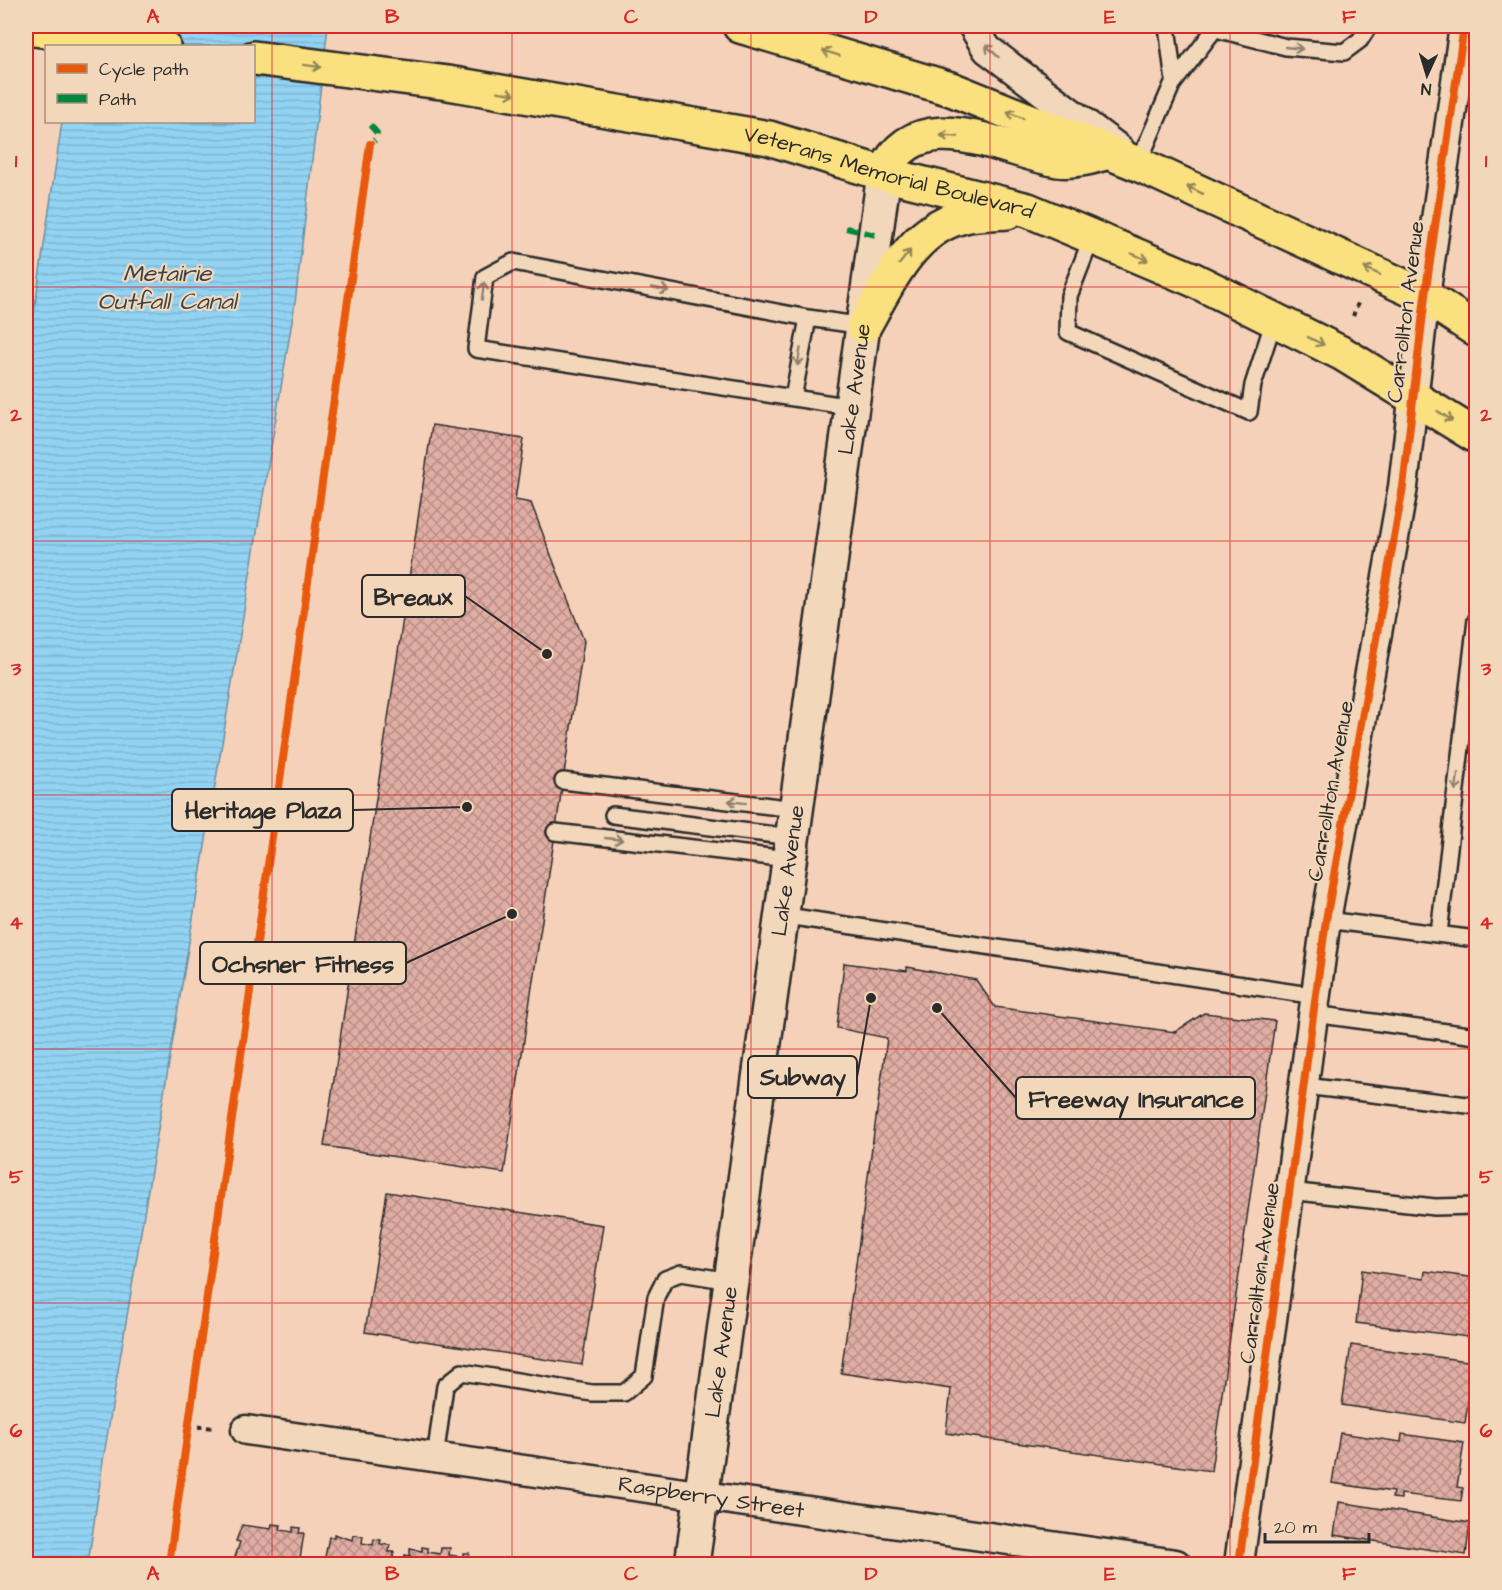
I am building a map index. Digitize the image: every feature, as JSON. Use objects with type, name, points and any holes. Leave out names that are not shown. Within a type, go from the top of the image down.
[{"type":"main road","points":[[740,26],[951,89],[1138,164],[1425,296],[1476,330]]},
{"type":"main road","points":[[26,28],[155,45]]},
{"type":"main road","name":"Veterans Memorial Boulevard","points":[[255,58],[448,83],[769,138],[884,174],[1028,210],[1192,279],[1343,354],[1476,436]]},
{"type":"main road","points":[[884,174],[892,155],[911,140],[945,134],[999,142],[1059,160],[1084,159],[1108,152]]},
{"type":"main road","points":[[864,326],[903,257],[929,231],[967,215],[1028,210]]},
{"type":"street","points":[[973,26],[987,49],[1138,164]]},
{"type":"street","name":"Carrollton Avenue","points":[[1239,1564],[1326,920],[1403,487],[1425,296],[1464,26]]},
{"type":"street","name":"Lake Avenue","points":[[692,1564],[884,174]]},
{"type":"street","name":"Raspberry Street","points":[[246,1430],[1169,1564]]},
{"type":"lane","points":[[1167,26],[1174,82]]},
{"type":"lane","points":[[1138,164],[1174,82],[1217,27],[1286,47],[1344,52],[1360,40],[1368,26]]},
{"type":"lane","points":[[1092,237],[1068,296],[1068,332],[1249,412],[1253,385],[1274,320]]},
{"type":"lane","points":[[852,407],[476,349],[485,277],[513,262],[808,318],[864,326]]},
{"type":"lane","points":[[793,398],[808,318]]},
{"type":"lane","points":[[1438,933],[1472,686],[1476,620]]},
{"type":"lane","points":[[563,781],[791,835]]},
{"type":"lane","points":[[613,815],[791,835]]},
{"type":"lane","points":[[555,832],[791,835]]},
{"type":"lane","points":[[780,915],[1315,1005],[1476,1036]]},
{"type":"lane","points":[[1326,920],[1476,939]]},
{"type":"lane","points":[[1304,1086],[1476,1106]]},
{"type":"lane","points":[[1289,1191],[1435,1207],[1476,1206]]},
{"type":"lane","points":[[435,1458],[445,1386],[462,1372],[592,1393],[624,1393],[644,1376],[656,1297],[665,1279],[681,1273],[730,1281]]},
{"type":"path","points":[[1353,316],[1360,296]]},
{"type":"path","points":[[188,1437],[191,1414]]},
{"type":"water","name":"Metairie Outfall Canal","points":[[76,26],[328,26],[295,303],[103,1461],[88,1564],[26,1564],[26,367],[62,123],[255,123],[255,45],[73,45]]},
{"type":"building","points":[[432,425],[524,439],[515,500],[531,503],[584,641],[504,1173],[324,1146]]},
{"type":"building","points":[[844,963],[907,971],[907,967],[976,980],[995,1007],[1175,1032],[1204,1013],[1275,1021],[1211,1471],[946,1433],[951,1389],[841,1373],[887,1038],[837,1028]]},
{"type":"building","points":[[387,1192],[603,1225],[582,1365],[365,1332]]},
{"type":"building","points":[[1362,1270],[1424,1279],[1425,1271],[1476,1278],[1476,1338],[1356,1323]]},
{"type":"building","points":[[1351,1345],[1474,1362],[1465,1423],[1342,1405]]},
{"type":"building","points":[[1340,1433],[1401,1442],[1402,1434],[1464,1443],[1457,1487],[1463,1488],[1461,1501],[1401,1494],[1401,1499],[1392,1498],[1393,1492],[1332,1483]]},
{"type":"building","points":[[1339,1502],[1470,1523],[1466,1555],[1334,1535]]},
{"type":"building","points":[[272,1524],[281,1525],[280,1530],[293,1532],[293,1527],[300,1528],[299,1533],[304,1533],[300,1559],[304,1560],[303,1564],[236,1564],[235,1557],[240,1542],[236,1541],[242,1525],[271,1529]]},
{"type":"building","points":[[334,1534],[352,1540],[353,1535],[363,1536],[362,1543],[373,1545],[374,1539],[381,1540],[380,1544],[390,1545],[389,1552],[394,1552],[392,1564],[321,1564],[324,1562],[329,1537],[334,1537]]},
{"type":"building","points":[[422,1547],[428,1548],[428,1552],[440,1554],[441,1548],[450,1548],[449,1555],[463,1557],[463,1553],[469,1553],[468,1558],[472,1558],[471,1564],[404,1564],[405,1555],[410,1556],[410,1549],[422,1551]]},
{"type":"building","points":[[506,1558],[513,1559],[511,1563],[525,1564],[500,1564],[500,1561],[506,1562]]},
{"type":"building","points":[[525,1559],[534,1560],[533,1564],[525,1564]]},
{"type":"marked path","points":[[370,125],[377,133],[376,139],[370,144]]},
{"type":"marked path","points":[[846,228],[876,235]]},
{"type":"cycle path","points":[[1239,1564],[1326,920],[1403,487],[1425,296],[1464,26]]},
{"type":"cycle path","points":[[169,1564],[370,144]]},
{"type":"place","name":"Breaux","points":[[547,654]]},
{"type":"place","name":"Heritage Plaza","points":[[467,807]]},
{"type":"place","name":"Ochsner Fitness","points":[[512,914]]},
{"type":"place","name":"Subway","points":[[871,998]]},
{"type":"place","name":"Freeway Insurance","points":[[937,1008]]}]
